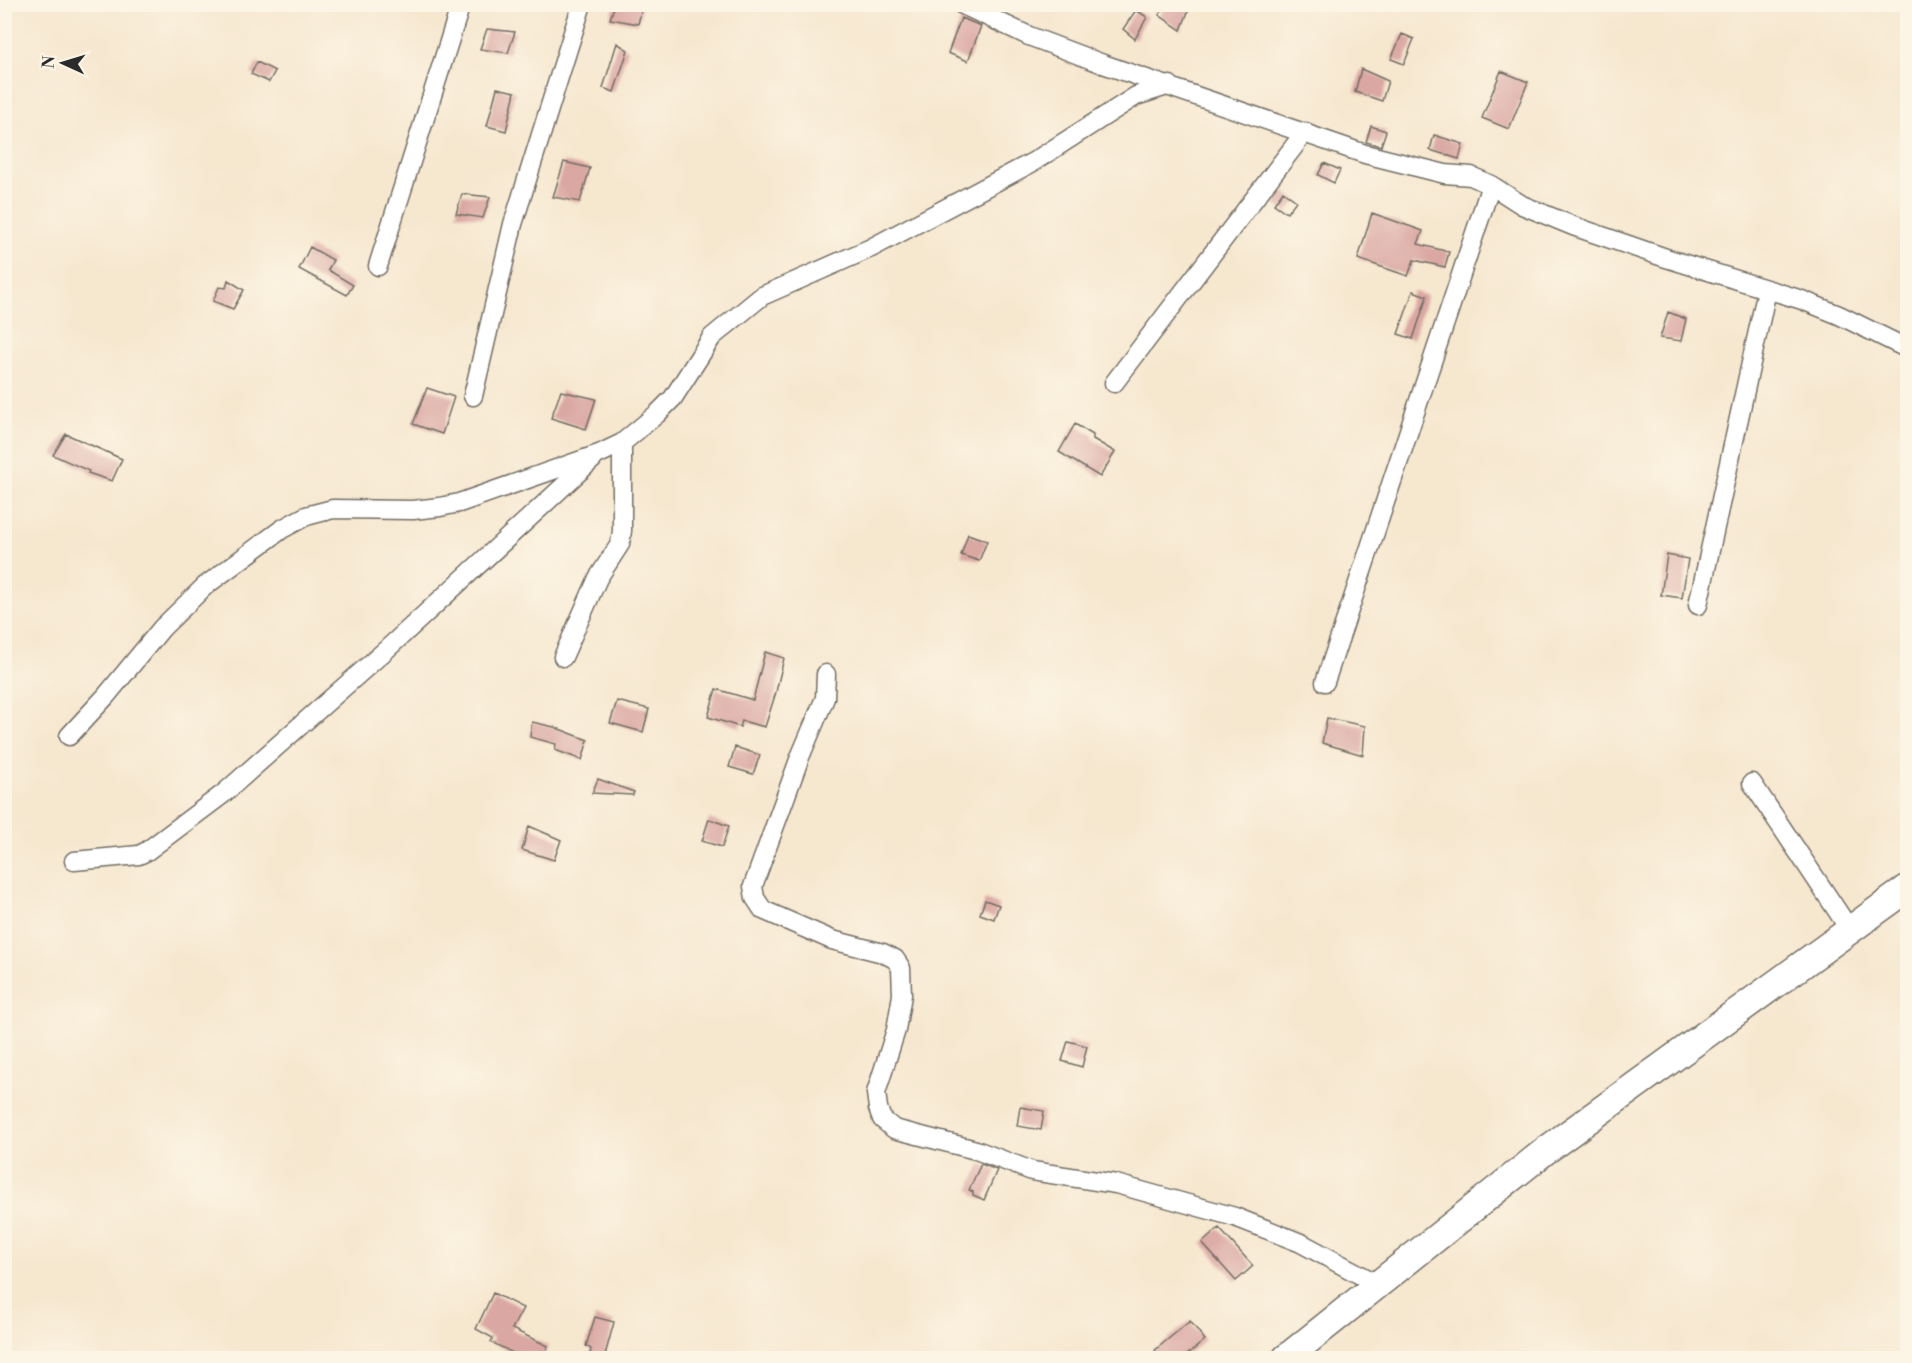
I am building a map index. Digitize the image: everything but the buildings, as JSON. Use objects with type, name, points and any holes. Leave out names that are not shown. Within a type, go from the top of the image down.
[{"type":"main road","points":[[1286,1359],[1545,1151],[1908,888]]},
{"type":"street","points":[[378,266],[461,4]]},
{"type":"street","points":[[473,396],[513,224],[582,4]]},
{"type":"street","points":[[961,4],[1050,44],[1103,64],[1365,154],[1445,174],[1471,176],[1491,184],[1522,205],[1573,226],[1802,300],[1839,315],[1908,349]]},
{"type":"street","points":[[69,736],[106,696],[162,628],[205,586],[282,529],[306,516],[333,509],[413,510],[459,503],[599,454],[622,443],[651,420],[672,398],[712,337],[762,296],[871,248],[1033,162],[1136,96],[1170,86]]},
{"type":"street","points":[[1114,383],[1305,132]]},
{"type":"street","points":[[1325,682],[1491,184]]},
{"type":"street","points":[[1698,605],[1767,290]]},
{"type":"street","points":[[562,657],[598,578],[620,544],[622,443]]},
{"type":"street","points":[[74,861],[139,855],[223,794],[387,649],[599,454]]},
{"type":"street","points":[[826,674],[825,698],[800,757],[753,886],[755,898],[763,910],[832,940],[895,958],[901,968],[902,995],[896,1030],[876,1093],[882,1119],[894,1129],[908,1134],[976,1150],[1032,1171],[1116,1184],[1235,1217],[1301,1244],[1379,1285]]},
{"type":"street","points":[[1752,783],[1850,930]]}]
